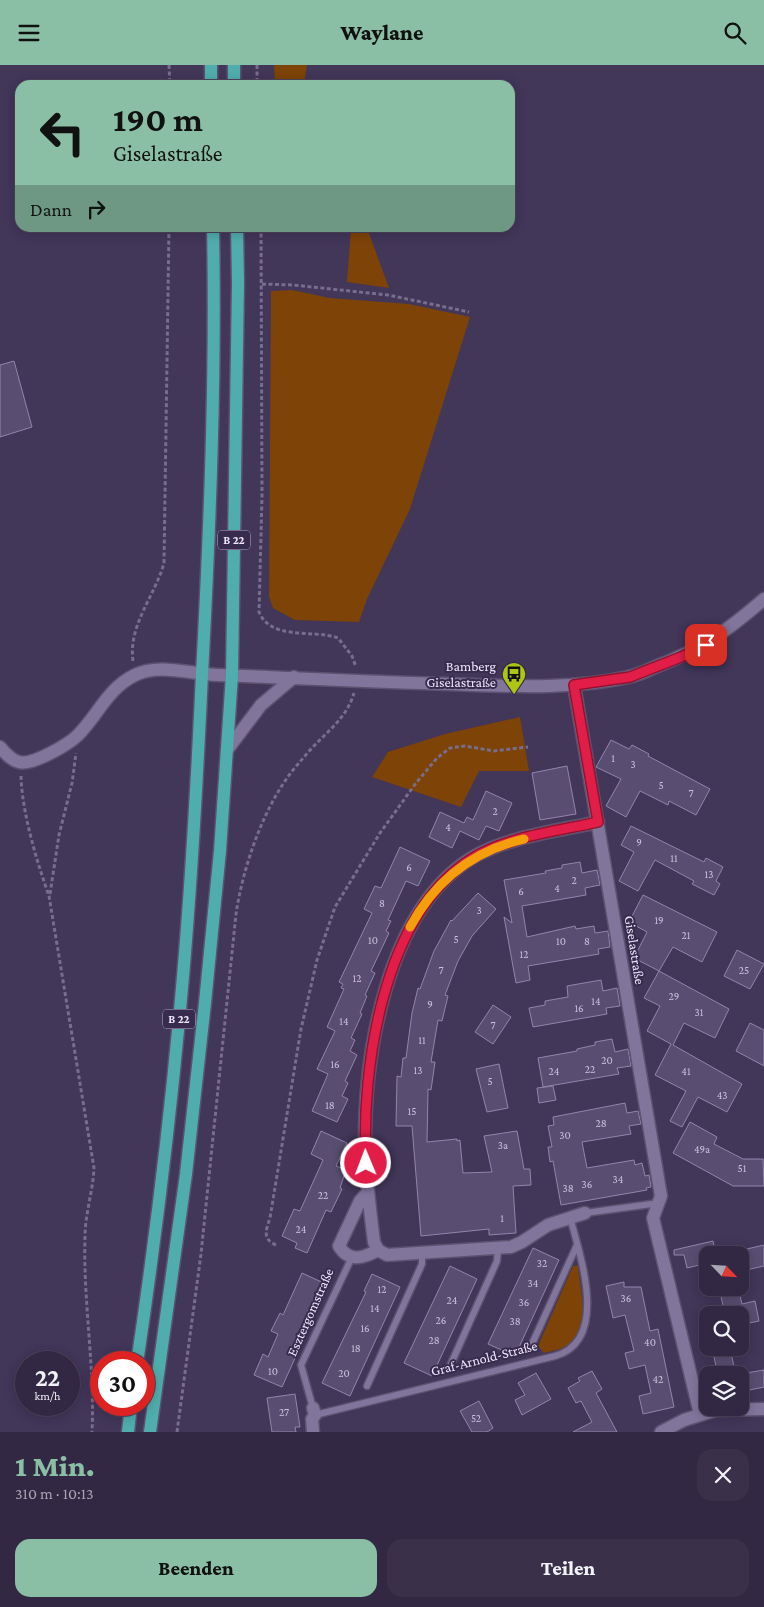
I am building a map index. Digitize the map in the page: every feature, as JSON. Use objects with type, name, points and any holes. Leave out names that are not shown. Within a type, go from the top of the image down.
[{"type":"main road","points":[[211,65],[211,80]]},
{"type":"main road","points":[[234,65],[234,80]]},
{"type":"main road","name":"B 22","points":[[140,1351],[181,1000],[193,852],[209,543],[213,417],[213,232]]},
{"type":"main road","name":"B 22","points":[[150,1432],[186,1174],[206,1003],[232,675],[237,232]]},
{"type":"main road","points":[[128,1432],[130,1416]]},
{"type":"street","points":[[0,747],[12,759],[21,763],[31,761],[60,748],[78,735],[107,697],[136,674],[153,668],[202,674],[515,686],[574,685],[630,677],[706,645],[732,627],[764,599]]},
{"type":"street","points":[[226,750],[261,705],[294,677]]},
{"type":"street","name":"Giselastraße","points":[[574,685],[662,1196],[653,1218],[699,1409]]},
{"type":"street","points":[[585,1213],[548,1225],[522,1243],[511,1247],[387,1255],[378,1250],[374,1243],[365,1148],[366,1104],[373,1047],[392,968],[404,939],[419,911],[437,887],[471,859],[514,841],[598,822]]},
{"type":"street","points":[[368,1192],[360,1201],[339,1246],[347,1255],[367,1256],[378,1250]]},
{"type":"street","points":[[749,1409],[764,1409]]},
{"type":"street","points":[[313,1432],[312,1419],[314,1412]]},
{"type":"street","points":[[661,1432],[699,1413]]},
{"type":"lane","points":[[585,1213],[659,1203]]},
{"type":"lane","points":[[532,1344],[577,1245],[570,1217]]},
{"type":"lane","name":"Graf-Arnold-Straße","points":[[314,1412],[564,1354],[580,1340],[585,1329],[587,1308],[582,1264],[577,1245]]},
{"type":"lane","points":[[450,1366],[498,1261],[498,1248]]},
{"type":"lane","points":[[367,1386],[422,1264],[422,1253]]},
{"type":"lane","name":"Esztergomstraße","points":[[314,1412],[301,1365],[347,1255]]},
{"type":"path","points":[[169,65],[170,80]]},
{"type":"path","points":[[257,65],[258,80]]},
{"type":"path","points":[[136,674],[132,641],[139,621],[159,581],[164,563],[169,232]]},
{"type":"path","points":[[177,1432],[201,1254],[239,894],[254,842],[273,804],[296,767],[311,748],[344,716],[351,703],[357,668],[352,656],[338,638],[277,630],[267,625],[259,612],[262,496],[261,232]]},
{"type":"path","points":[[262,284],[293,285],[388,295],[469,312]]},
{"type":"path","points":[[49,896],[59,835],[72,783],[78,735]]},
{"type":"path","points":[[276,1245],[269,1242],[266,1238],[266,1230],[270,1218],[301,1029],[317,960],[335,907],[380,833],[416,783],[437,758],[450,748],[465,746],[494,751],[528,747]]},
{"type":"path","points":[[21,763],[22,792],[41,873],[49,896],[94,1168],[93,1188],[84,1235],[93,1374],[92,1432]]},
{"type":"shaded area","points":[[274,65],[307,65],[305,80],[275,80]]},
{"type":"shaded area","points":[[351,232],[368,232],[389,288],[347,282]]},
{"type":"shaded area","points":[[292,290],[330,298],[409,304],[470,317],[410,509],[367,599],[359,622],[295,620],[273,608],[269,596],[271,291]]},
{"type":"shaded area","points":[[520,717],[529,771],[479,771],[461,807],[372,777],[388,752],[445,734]]},
{"type":"shaded area","points":[[573,1266],[578,1266],[582,1298],[582,1320],[579,1331],[566,1346],[544,1353],[538,1346]]},
{"type":"building","points":[[14,361],[32,427],[0,437],[0,365]]},
{"type":"building","points":[[611,740],[629,749],[632,745],[649,754],[648,756],[710,789],[696,815],[669,801],[668,805],[640,791],[626,817],[606,806],[621,779],[596,767]]},
{"type":"building","points":[[567,766],[576,814],[540,820],[532,773]]},
{"type":"building","points":[[486,791],[512,803],[499,831],[486,826],[479,840],[460,831],[452,848],[429,837],[440,812],[464,823],[467,817],[473,820]]},
{"type":"building","points":[[631,826],[704,862],[706,858],[723,867],[716,881],[720,884],[714,895],[692,884],[694,881],[655,860],[638,891],[619,881],[634,852],[621,845]]},
{"type":"building","points":[[400,847],[430,861],[418,886],[406,881],[388,920],[391,921],[386,931],[389,933],[371,971],[375,973],[365,995],[367,996],[360,1013],[362,1014],[351,1038],[355,1040],[350,1051],[357,1055],[345,1081],[348,1083],[342,1096],[348,1099],[337,1122],[312,1111],[328,1074],[317,1069],[335,1031],[327,1027],[344,989],[341,988],[343,984],[339,982],[372,913],[364,909],[375,886],[381,888]]},
{"type":"building","points":[[580,862],[582,873],[597,870],[600,885],[585,888],[586,895],[522,906],[527,937],[575,926],[576,929],[594,926],[595,933],[608,931],[610,947],[598,949],[599,954],[528,966],[530,980],[516,983],[504,917],[512,923],[504,880],[546,873],[545,871],[562,868],[562,865]]},
{"type":"building","points":[[478,893],[496,909],[472,936],[458,961],[445,995],[448,996],[442,1021],[438,1020],[431,1062],[435,1062],[431,1090],[428,1089],[427,1142],[460,1140],[463,1173],[492,1172],[484,1136],[517,1131],[524,1169],[530,1169],[531,1185],[513,1186],[516,1233],[489,1235],[489,1229],[421,1236],[412,1126],[396,1126],[397,1076],[401,1077],[403,1058],[406,1058],[412,1013],[418,988],[420,989],[434,951],[451,920]]},
{"type":"building","points":[[643,895],[717,932],[702,962],[673,947],[659,971],[634,958],[647,932],[629,922]]},
{"type":"building","points":[[737,950],[764,964],[750,989],[724,976]]},
{"type":"building","points":[[659,971],[729,1009],[715,1038],[684,1023],[673,1045],[742,1084],[727,1112],[698,1097],[682,1127],[670,1121],[686,1091],[655,1075],[671,1044],[647,1031],[660,1006],[644,998]]},
{"type":"building","points":[[601,980],[603,991],[617,988],[620,1006],[606,1008],[607,1014],[533,1027],[529,1008],[545,1005],[545,1001],[568,997],[567,986]]},
{"type":"building","points":[[493,1005],[511,1017],[493,1044],[475,1032]]},
{"type":"building","points":[[750,1023],[764,1030],[764,1066],[736,1051]]},
{"type":"building","points":[[612,1039],[615,1052],[628,1049],[631,1066],[617,1068],[619,1074],[543,1087],[538,1058],[577,1051],[577,1049],[595,1045],[595,1042]]},
{"type":"building","points":[[499,1064],[508,1108],[487,1112],[476,1069]]},
{"type":"building","points":[[553,1086],[556,1100],[539,1103],[537,1088]]},
{"type":"building","points":[[625,1103],[627,1113],[638,1111],[641,1124],[629,1126],[631,1134],[582,1142],[587,1168],[634,1160],[635,1165],[642,1163],[645,1176],[649,1175],[651,1187],[646,1188],[647,1190],[561,1205],[553,1161],[550,1162],[548,1147],[552,1147],[548,1126],[554,1125],[553,1117]]},
{"type":"building","points":[[690,1122],[717,1137],[714,1144],[743,1159],[763,1159],[764,1186],[733,1186],[673,1153]]},
{"type":"building","points":[[321,1131],[347,1143],[336,1166],[346,1170],[340,1188],[342,1189],[331,1212],[326,1210],[307,1253],[295,1248],[297,1243],[282,1236],[294,1209],[300,1211],[323,1160],[311,1154]]},
{"type":"building","points":[[713,1241],[714,1246],[699,1246],[699,1265],[687,1268],[684,1255],[674,1255],[674,1250]]},
{"type":"building","points":[[764,1245],[764,1266],[749,1269],[749,1248]]},
{"type":"building","points":[[533,1248],[559,1260],[515,1356],[488,1344]]},
{"type":"building","points":[[450,1266],[477,1279],[432,1376],[404,1363]]},
{"type":"building","points":[[302,1273],[328,1285],[282,1387],[254,1375],[263,1354],[268,1357],[278,1334],[271,1331],[280,1313],[283,1315]]},
{"type":"building","points":[[372,1274],[400,1287],[350,1396],[322,1383],[366,1292],[364,1291]]},
{"type":"building","points":[[624,1282],[624,1287],[641,1287],[650,1331],[658,1329],[674,1407],[643,1414],[639,1396],[651,1393],[645,1365],[629,1369],[625,1353],[634,1351],[625,1315],[613,1318],[606,1286]]},
{"type":"building","points":[[721,1296],[740,1296],[742,1304],[755,1301],[759,1321],[749,1323],[749,1306],[723,1306]]},
{"type":"building","points":[[714,1356],[732,1356],[734,1366],[716,1366]]},
{"type":"building","points":[[764,1370],[764,1387],[749,1390],[749,1372]]},
{"type":"building","points":[[592,1371],[602,1389],[596,1393],[617,1432],[573,1432],[592,1422],[581,1401],[576,1403],[568,1388],[580,1381],[578,1378]]},
{"type":"building","points":[[536,1373],[551,1399],[522,1415],[515,1400],[525,1395],[518,1383]]},
{"type":"building","points":[[295,1394],[300,1427],[295,1427],[296,1432],[272,1432],[267,1398]]},
{"type":"building","points":[[479,1401],[493,1428],[487,1432],[472,1432],[460,1411]]},
{"type":"slow traffic","points":[[410,927],[437,887],[471,859],[490,850],[524,839]]},
{"type":"place","name":"Bamberg Giselastraße","points":[[514,695]]},
{"type":"route","points":[[366,1163],[366,1104],[370,1064],[381,1011],[392,968],[404,939],[419,911],[437,887],[471,859],[514,841],[598,822],[574,685],[630,677],[706,645]]}]
